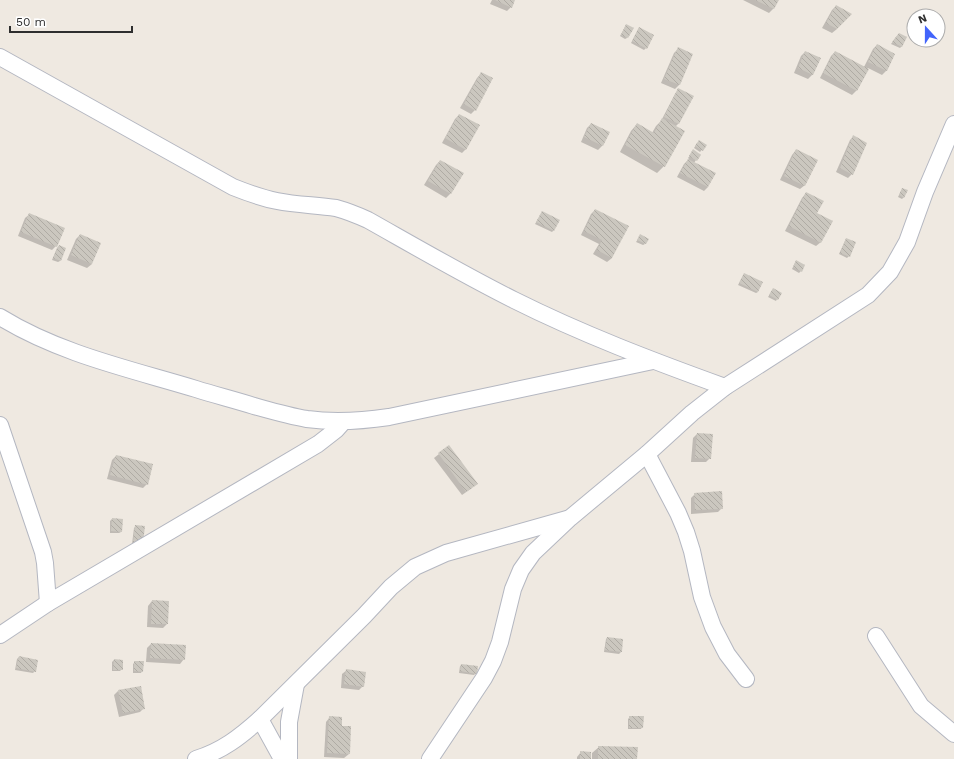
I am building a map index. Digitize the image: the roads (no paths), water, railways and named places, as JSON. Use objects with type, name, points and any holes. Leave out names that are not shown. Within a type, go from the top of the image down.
[{"type":"street","points":[[0,57],[233,187],[268,199],[335,208],[356,214],[515,301],[653,361],[725,387]]},
{"type":"street","points":[[430,759],[480,684],[493,661],[500,642],[513,589],[521,570],[533,553],[570,518],[647,454],[692,413],[725,387],[868,294],[890,272],[907,242],[925,192],[954,124]]},
{"type":"street","points":[[0,317],[47,341],[90,358],[290,416],[308,419],[344,421],[389,417],[653,361]]},
{"type":"street","points":[[0,635],[48,603],[318,444],[336,430],[344,421]]},
{"type":"street","points":[[0,425],[43,552],[48,603]]},
{"type":"street","points":[[647,454],[678,513],[686,532],[692,551],[702,597],[713,627],[727,654],[746,679]]},
{"type":"street","points":[[196,759],[207,756],[244,734],[364,616],[391,587],[415,567],[446,553],[570,518]]},
{"type":"street","points":[[876,636],[921,706],[954,734]]},
{"type":"street","points":[[289,759],[289,722],[296,684]]},
{"type":"street","points":[[260,719],[282,759]]}]
